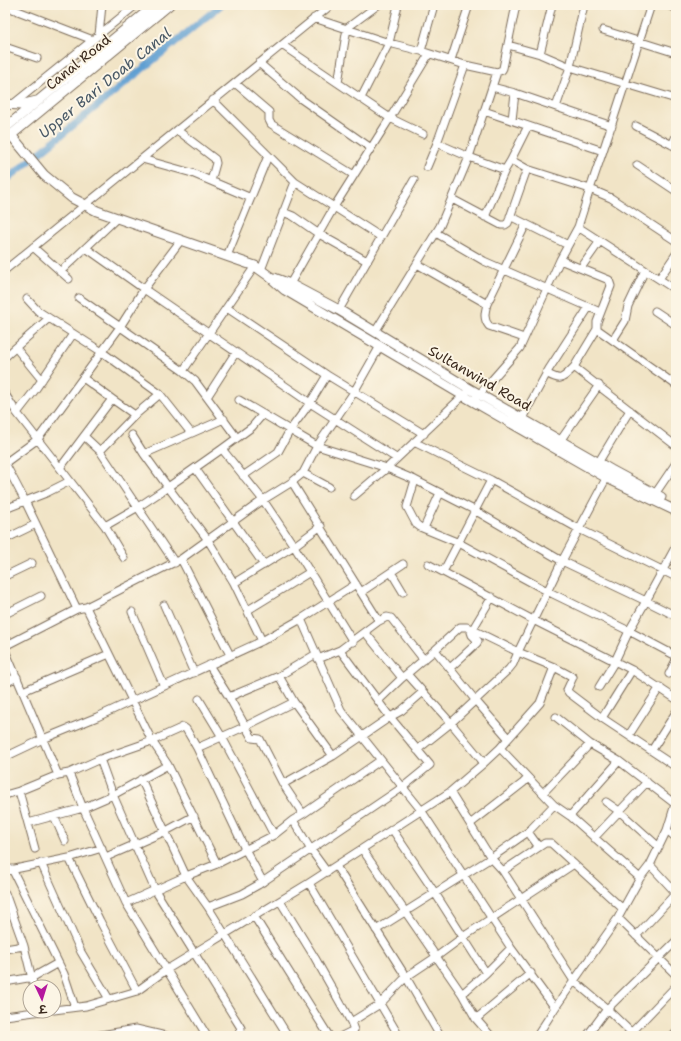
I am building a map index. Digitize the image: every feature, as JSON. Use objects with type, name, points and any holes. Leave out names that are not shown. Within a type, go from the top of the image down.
[{"type":"main road","name":"Canal Road","points":[[7,129],[38,101],[155,5]]},
{"type":"main road","name":"Canal Road","points":[[7,129],[169,5]]},
{"type":"main road","points":[[9,105],[38,101]]},
{"type":"main road","points":[[7,129],[44,175],[72,198],[97,211],[258,268],[285,290],[380,346],[467,393]]},
{"type":"main road","name":"Sultanwind Road","points":[[269,276],[290,284],[339,310],[467,393],[519,423],[560,441],[598,463],[609,474],[676,505]]},
{"type":"main road","points":[[519,423],[676,511]]},
{"type":"street","points":[[96,38],[102,5]]},
{"type":"street","points":[[9,105],[136,5]]},
{"type":"street","points":[[5,270],[331,5]]},
{"type":"street","points":[[338,83],[347,28],[378,5]]},
{"type":"street","points":[[361,98],[389,43],[398,5]]},
{"type":"street","points":[[420,51],[434,5]]},
{"type":"street","points":[[451,60],[469,5]]},
{"type":"street","points":[[314,18],[389,43],[465,65],[497,72],[502,70],[516,5]]},
{"type":"street","points":[[540,54],[552,5]]},
{"type":"street","points":[[556,107],[570,66],[584,5]]},
{"type":"street","points":[[476,398],[520,348],[560,260],[578,227],[651,5]]},
{"type":"street","points":[[667,5],[676,8]]},
{"type":"street","points":[[5,6],[96,38]]},
{"type":"street","points":[[603,30],[676,53]]},
{"type":"street","points":[[282,45],[390,118],[423,134]]},
{"type":"street","points":[[508,45],[540,54],[570,66],[676,99]]},
{"type":"street","points":[[5,47],[37,58]]},
{"type":"street","points":[[290,284],[334,207],[429,54]]},
{"type":"street","points":[[259,63],[301,99],[371,148]]},
{"type":"street","points":[[427,167],[465,65]]},
{"type":"street","points":[[375,332],[436,233],[452,200],[469,157],[497,72]]},
{"type":"street","points":[[235,83],[269,112],[269,120],[271,124],[354,175]]},
{"type":"street","points":[[492,87],[612,126]]},
{"type":"street","points":[[512,120],[514,93]]},
{"type":"street","points":[[213,100],[295,182],[381,237]]},
{"type":"street","points":[[484,111],[603,151]]},
{"type":"street","points":[[485,217],[505,170],[528,126]]},
{"type":"street","points":[[636,126],[674,146],[676,136]]},
{"type":"street","points":[[176,130],[215,159],[216,164],[211,181]]},
{"type":"street","points":[[437,143],[469,157],[505,170]]},
{"type":"street","points":[[227,256],[268,156]]},
{"type":"street","points":[[142,159],[192,173],[251,198]]},
{"type":"street","points":[[511,160],[528,169],[590,189],[611,198],[676,241]]},
{"type":"street","points":[[637,164],[676,191]]},
{"type":"street","points":[[452,200],[503,225],[508,223],[528,169]]},
{"type":"street","points":[[339,310],[414,180]]},
{"type":"street","points":[[183,371],[227,308],[258,268],[295,182]]},
{"type":"street","points":[[283,212],[293,216],[319,234],[368,261]]},
{"type":"street","points":[[510,216],[568,245]]},
{"type":"street","points":[[60,272],[117,218]]},
{"type":"street","points":[[524,338],[489,326],[485,317],[487,304],[526,224]]},
{"type":"street","points":[[578,227],[676,290]]},
{"type":"street","points":[[436,233],[484,261],[600,312]]},
{"type":"street","points":[[77,609],[5,463],[38,440],[120,327],[144,289],[181,240]]},
{"type":"street","points":[[581,268],[600,241]]},
{"type":"street","points":[[33,247],[69,280]]},
{"type":"street","points":[[86,248],[310,403],[396,458]]},
{"type":"street","points":[[659,279],[676,254]]},
{"type":"street","points":[[546,373],[557,379],[561,379],[574,367],[597,329],[597,322],[600,312],[611,286],[611,282],[609,280],[560,260]]},
{"type":"street","points":[[417,264],[487,304]]},
{"type":"street","points":[[613,340],[625,321],[628,306],[645,270]]},
{"type":"street","points":[[79,298],[195,381],[237,438]]},
{"type":"street","points":[[27,299],[38,311],[102,352],[160,394],[191,433]]},
{"type":"street","points":[[519,423],[546,373],[589,307]]},
{"type":"street","points":[[227,308],[327,375],[424,434]]},
{"type":"street","points":[[655,312],[676,325]]},
{"type":"street","points":[[5,357],[49,318]]},
{"type":"street","points":[[597,329],[676,386]]},
{"type":"street","points":[[16,413],[42,380],[73,334]]},
{"type":"street","points":[[5,646],[77,609],[178,561],[263,500],[292,482],[302,473],[317,446],[354,392],[380,346]]},
{"type":"street","points":[[16,348],[42,380]]},
{"type":"street","points":[[207,397],[236,352]]},
{"type":"street","points":[[574,367],[676,446]]},
{"type":"street","points":[[243,476],[278,452],[290,430],[310,403],[327,375]]},
{"type":"street","points":[[84,378],[135,415]]},
{"type":"street","points":[[560,441],[598,385]]},
{"type":"street","points":[[354,496],[387,468],[467,393]]},
{"type":"street","points":[[5,394],[16,413],[105,526],[124,558]]},
{"type":"street","points":[[100,451],[135,415],[160,394]]},
{"type":"street","points":[[60,468],[112,399]]},
{"type":"street","points":[[239,400],[317,446],[387,468],[415,480],[476,510],[562,560],[676,616]]},
{"type":"street","points":[[598,463],[630,410]]},
{"type":"street","points":[[105,526],[138,507],[222,449],[252,427],[263,414]]},
{"type":"street","points":[[144,454],[224,419]]},
{"type":"street","points":[[132,435],[144,454],[208,540],[234,583],[262,641]]},
{"type":"street","points":[[84,436],[100,451],[138,507],[178,561],[230,655]]},
{"type":"street","points":[[414,442],[491,480],[579,529],[676,577]]},
{"type":"street","points":[[222,449],[263,500],[294,546],[353,642]]},
{"type":"street","points":[[655,494],[676,463]]},
{"type":"street","points":[[195,468],[264,565]]},
{"type":"street","points":[[302,473],[329,487]]},
{"type":"street","points":[[417,750],[476,701],[513,664],[562,560],[609,474]]},
{"type":"street","points":[[415,480],[407,507],[418,525],[459,543],[547,591],[676,656]]},
{"type":"street","points":[[443,572],[491,480]]},
{"type":"street","points":[[5,509],[46,493],[70,481]]},
{"type":"street","points":[[292,482],[321,526],[378,621]]},
{"type":"street","points":[[424,528],[440,493]]},
{"type":"street","points":[[5,538],[36,524]]},
{"type":"street","points":[[234,583],[294,546],[321,526]]},
{"type":"street","points":[[598,687],[615,661],[629,631],[676,546]]},
{"type":"street","points":[[5,576],[32,563]]},
{"type":"street","points":[[361,592],[402,564]]},
{"type":"street","points":[[428,564],[533,620],[632,670],[660,687],[676,699]]},
{"type":"street","points":[[248,610],[310,572]]},
{"type":"street","points":[[391,572],[403,592]]},
{"type":"street","points":[[5,757],[43,739],[97,717],[262,641],[301,619],[356,584]]},
{"type":"street","points":[[5,614],[41,596]]},
{"type":"street","points":[[450,668],[477,643],[478,641],[472,634],[472,629],[492,598]]},
{"type":"street","points":[[164,605],[194,673]]},
{"type":"street","points":[[86,606],[152,741],[168,765],[217,864]]},
{"type":"street","points":[[132,612],[164,686]]},
{"type":"street","points":[[229,697],[279,676],[317,657],[340,650],[353,642],[378,621],[387,617],[391,618],[424,660]]},
{"type":"street","points":[[301,619],[341,710],[421,810],[511,948],[531,973],[555,1008]]},
{"type":"street","points":[[378,701],[460,627],[467,627],[573,677],[567,690],[569,693],[602,718],[676,767]]},
{"type":"street","points":[[365,632],[404,676],[423,692],[484,763]]},
{"type":"street","points":[[5,650],[58,775]]},
{"type":"street","points":[[208,907],[242,894],[263,882],[403,787],[430,765],[390,717],[340,650]]},
{"type":"street","points":[[435,650],[508,738]]},
{"type":"street","points":[[23,691],[109,654]]},
{"type":"street","points":[[669,674],[676,660]]},
{"type":"street","points":[[209,665],[252,738],[260,739],[283,784],[303,814]]},
{"type":"street","points":[[62,1009],[86,1006],[137,991],[166,970],[327,872],[450,792],[500,748],[540,703],[554,667]]},
{"type":"street","points":[[602,718],[632,670]]},
{"type":"street","points":[[279,676],[294,702],[333,756]]},
{"type":"street","points":[[5,683],[17,677]]},
{"type":"street","points":[[628,735],[660,687]]},
{"type":"street","points":[[283,784],[333,756],[401,711],[423,692]]},
{"type":"street","points":[[199,699],[222,737],[274,835]]},
{"type":"street","points":[[197,748],[294,702]]},
{"type":"street","points":[[652,750],[676,712]]},
{"type":"street","points":[[537,1036],[618,918],[640,878],[650,865],[667,830],[675,802],[620,761],[590,744],[556,717]]},
{"type":"street","points":[[5,795],[19,791],[58,775],[69,773],[100,759],[152,741],[183,727],[186,729],[197,748],[263,882]]},
{"type":"street","points":[[543,793],[590,744]]},
{"type":"street","points":[[500,748],[554,805],[570,816],[640,878]]},
{"type":"street","points":[[100,759],[112,795],[155,890],[241,1028],[238,1036]]},
{"type":"street","points":[[126,903],[217,864],[274,835],[293,820],[381,760]]},
{"type":"street","points":[[570,816],[620,761]]},
{"type":"street","points":[[28,823],[83,808],[112,795],[168,765]]},
{"type":"street","points":[[69,773],[83,808],[126,903],[207,1036]]},
{"type":"street","points":[[470,824],[524,783],[528,778]]},
{"type":"street","points":[[141,779],[186,876],[226,934],[288,1036]]},
{"type":"street","points":[[594,838],[647,782]]},
{"type":"street","points":[[19,791],[35,849]]},
{"type":"street","points":[[450,792],[491,858],[503,871],[574,981],[607,1009],[633,1034],[676,986]]},
{"type":"street","points":[[606,802],[619,811],[659,847]]},
{"type":"street","points":[[376,930],[491,858],[528,832],[554,805]]},
{"type":"street","points":[[54,816],[65,841]]},
{"type":"street","points":[[106,857],[166,831],[194,816]]},
{"type":"street","points":[[293,820],[311,850],[327,872]]},
{"type":"street","points":[[392,829],[486,973]]},
{"type":"street","points":[[667,830],[676,838]]},
{"type":"street","points":[[528,832],[539,847]]},
{"type":"street","points":[[503,871],[545,843],[551,843],[623,909]]},
{"type":"street","points":[[75,1007],[64,974],[8,870],[69,858],[102,848]]},
{"type":"street","points":[[362,849],[462,994],[476,1019],[491,1036]]},
{"type":"street","points":[[69,858],[137,991]]},
{"type":"street","points":[[40,864],[81,952],[109,999]]},
{"type":"street","points":[[351,1022],[380,1004],[406,977],[491,918],[521,900],[574,864]]},
{"type":"street","points":[[636,936],[675,890],[650,865]]},
{"type":"street","points":[[336,866],[406,977],[440,1036]]},
{"type":"street","points":[[309,883],[399,1036]]},
{"type":"street","points":[[5,893],[7,908],[24,946],[33,977]]},
{"type":"street","points":[[280,901],[315,958],[356,1033],[342,1036]]},
{"type":"street","points":[[254,916],[329,1036]]},
{"type":"street","points":[[618,918],[676,975]]},
{"type":"street","points":[[587,1036],[607,1009],[676,941]]},
{"type":"street","points":[[5,949],[24,946]]},
{"type":"street","points":[[462,994],[511,948]]},
{"type":"street","points":[[5,982],[33,977],[58,963]]},
{"type":"street","points":[[476,1019],[531,973]]},
{"type":"street","points":[[5,1016],[22,1014]]},
{"type":"street","points":[[95,1036],[108,1035],[136,1029],[166,1036]]},
{"type":"street","points":[[672,1036],[676,1033]]},
{"type":"waterway","name":"Upper Bari Doab Canal","points":[[5,181],[221,5]]}]
